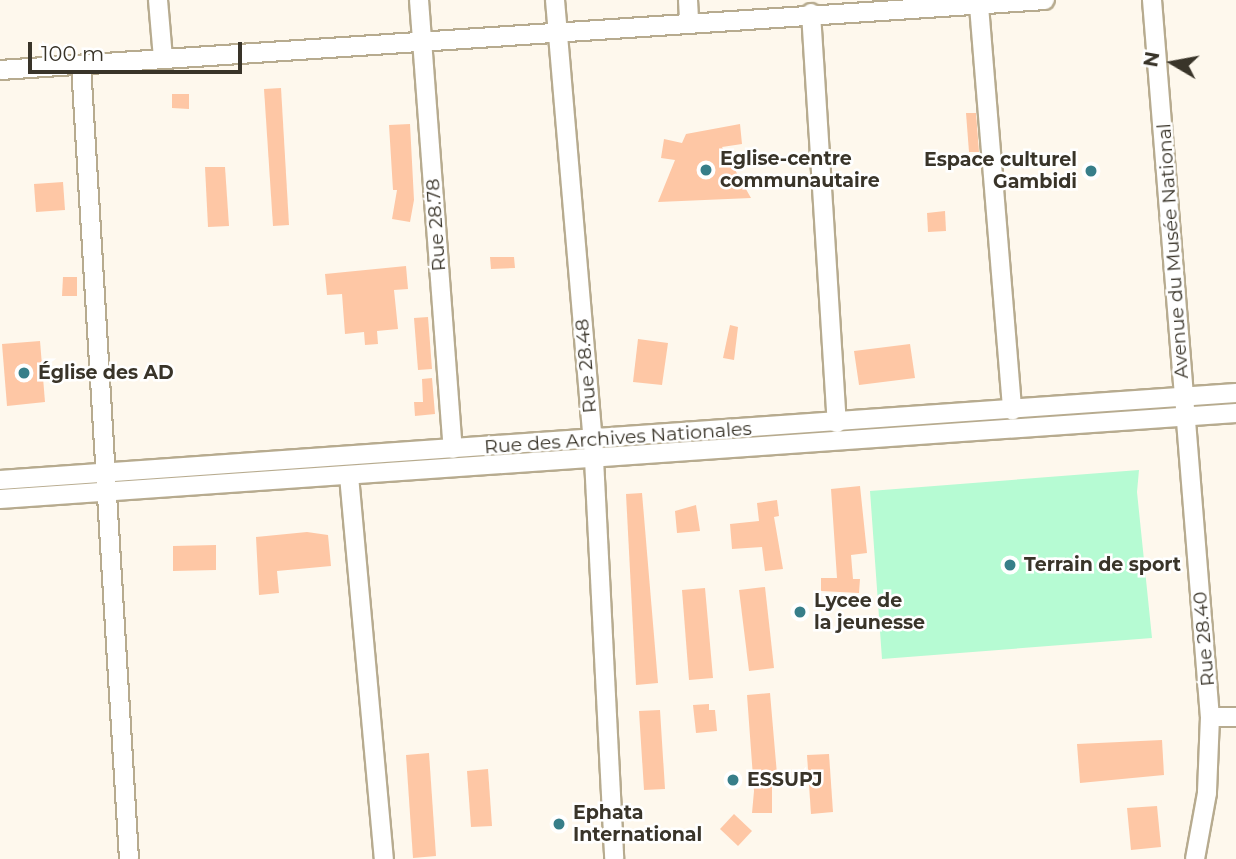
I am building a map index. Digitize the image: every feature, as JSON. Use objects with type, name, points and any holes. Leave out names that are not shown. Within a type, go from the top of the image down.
[{"type":"street","points":[[158,0],[163,58]]},
{"type":"street","name":"Rue 28.78","points":[[419,0],[453,449]]},
{"type":"street","name":"Rue 28.48","points":[[555,0],[594,459],[614,859]]},
{"type":"street","points":[[688,0],[690,22]]},
{"type":"street","name":"Avenue du Musée National","points":[[1152,0],[1171,194],[1185,419]]},
{"type":"street","points":[[0,70],[422,41],[558,36],[811,13],[1033,1]]},
{"type":"street","points":[[979,6],[1012,411]]},
{"type":"street","points":[[811,13],[836,423]]},
{"type":"street","points":[[81,65],[109,473],[129,859]]},
{"type":"street","name":"Rue des Archives Nationales","points":[[0,480],[1184,399],[1236,393]]},
{"type":"street","name":"Rue des Archives Nationales","points":[[0,499],[1185,419],[1236,413]]},
{"type":"street","name":"Rue 28.40","points":[[1185,419],[1210,718],[1208,793],[1195,859]]},
{"type":"street","points":[[349,476],[384,859]]},
{"type":"street","points":[[1210,718],[1236,717]]},
{"type":"green space","name":"Terrain de sport","points":[[1139,470],[1137,492],[1152,638],[882,659],[870,491]]},
{"type":"building","points":[[281,88],[289,225],[273,226],[264,89]]},
{"type":"building","points":[[172,94],[189,94],[189,109],[172,108]]},
{"type":"building","points":[[966,113],[976,113],[979,152],[969,152]]},
{"type":"building","points":[[410,124],[414,200],[410,222],[392,219],[397,190],[393,190],[389,125]]},
{"type":"building","points":[[740,124],[742,144],[722,147],[751,198],[658,202],[675,160],[661,158],[664,139],[682,143],[686,134]]},
{"type":"building","points":[[205,167],[225,167],[229,226],[208,227]]},
{"type":"building","points":[[63,182],[65,210],[36,212],[34,184]]},
{"type":"building","points":[[945,211],[946,231],[928,232],[927,213]]},
{"type":"building","points":[[490,257],[514,257],[515,268],[491,269]]},
{"type":"building","points":[[406,266],[408,289],[394,290],[398,329],[377,331],[378,344],[365,345],[364,332],[345,334],[342,294],[327,295],[325,274]]},
{"type":"building","points":[[63,277],[77,277],[77,296],[62,296]]},
{"type":"building","points":[[428,317],[432,369],[418,370],[414,318]]},
{"type":"building","points":[[730,325],[738,327],[734,360],[723,358]]},
{"type":"building","points":[[638,339],[668,343],[662,385],[633,382]]},
{"type":"building","name":"Église des AD","points":[[40,341],[45,402],[7,406],[2,344]]},
{"type":"building","points":[[910,344],[915,378],[859,385],[854,351]]},
{"type":"building","points":[[432,378],[435,414],[415,416],[414,402],[423,402],[422,379]]},
{"type":"building","points":[[860,486],[867,553],[851,555],[853,579],[860,579],[859,593],[821,591],[821,578],[837,578],[831,489]]},
{"type":"building","points":[[642,493],[658,683],[636,685],[626,494]]},
{"type":"building","points":[[777,500],[779,516],[774,517],[783,569],[765,571],[762,547],[732,549],[730,524],[759,521],[757,503]]},
{"type":"building","points":[[696,505],[700,531],[677,533],[675,511]]},
{"type":"building","points":[[307,532],[328,535],[331,566],[277,571],[279,593],[259,595],[256,537]]},
{"type":"building","points":[[216,545],[216,570],[173,571],[173,546]]},
{"type":"building","points":[[765,587],[774,668],[749,671],[739,590]]},
{"type":"building","points":[[705,588],[713,678],[689,680],[682,590]]},
{"type":"building","points":[[770,693],[778,786],[772,786],[772,813],[752,813],[754,791],[747,695]]},
{"type":"building","points":[[709,704],[709,710],[715,710],[717,731],[696,733],[693,705]]},
{"type":"building","points":[[660,710],[665,789],[644,790],[639,711]]},
{"type":"building","points":[[1162,740],[1164,775],[1080,783],[1077,744]]},
{"type":"building","points":[[429,753],[436,856],[413,858],[406,755]]},
{"type":"building","points":[[829,754],[833,812],[811,814],[807,755]]},
{"type":"building","points":[[488,769],[492,826],[471,827],[467,771]]},
{"type":"building","points":[[1157,806],[1161,847],[1131,850],[1127,808]]},
{"type":"building","points":[[734,814],[752,831],[738,846],[720,829]]},
{"type":"place","name":"Eglise-centre communautaire","points":[[706,170]]},
{"type":"place","name":"Espace culturel Gambidi","points":[[1091,171]]},
{"type":"place","name":"Église des AD","points":[[24,373]]},
{"type":"place","name":"Terrain de sport","points":[[1010,565]]},
{"type":"place","name":"Lycee de la jeunesse","points":[[800,612]]},
{"type":"place","name":"ESSUPJ","points":[[733,780]]},
{"type":"place","name":"Ephata International","points":[[559,824]]}]
